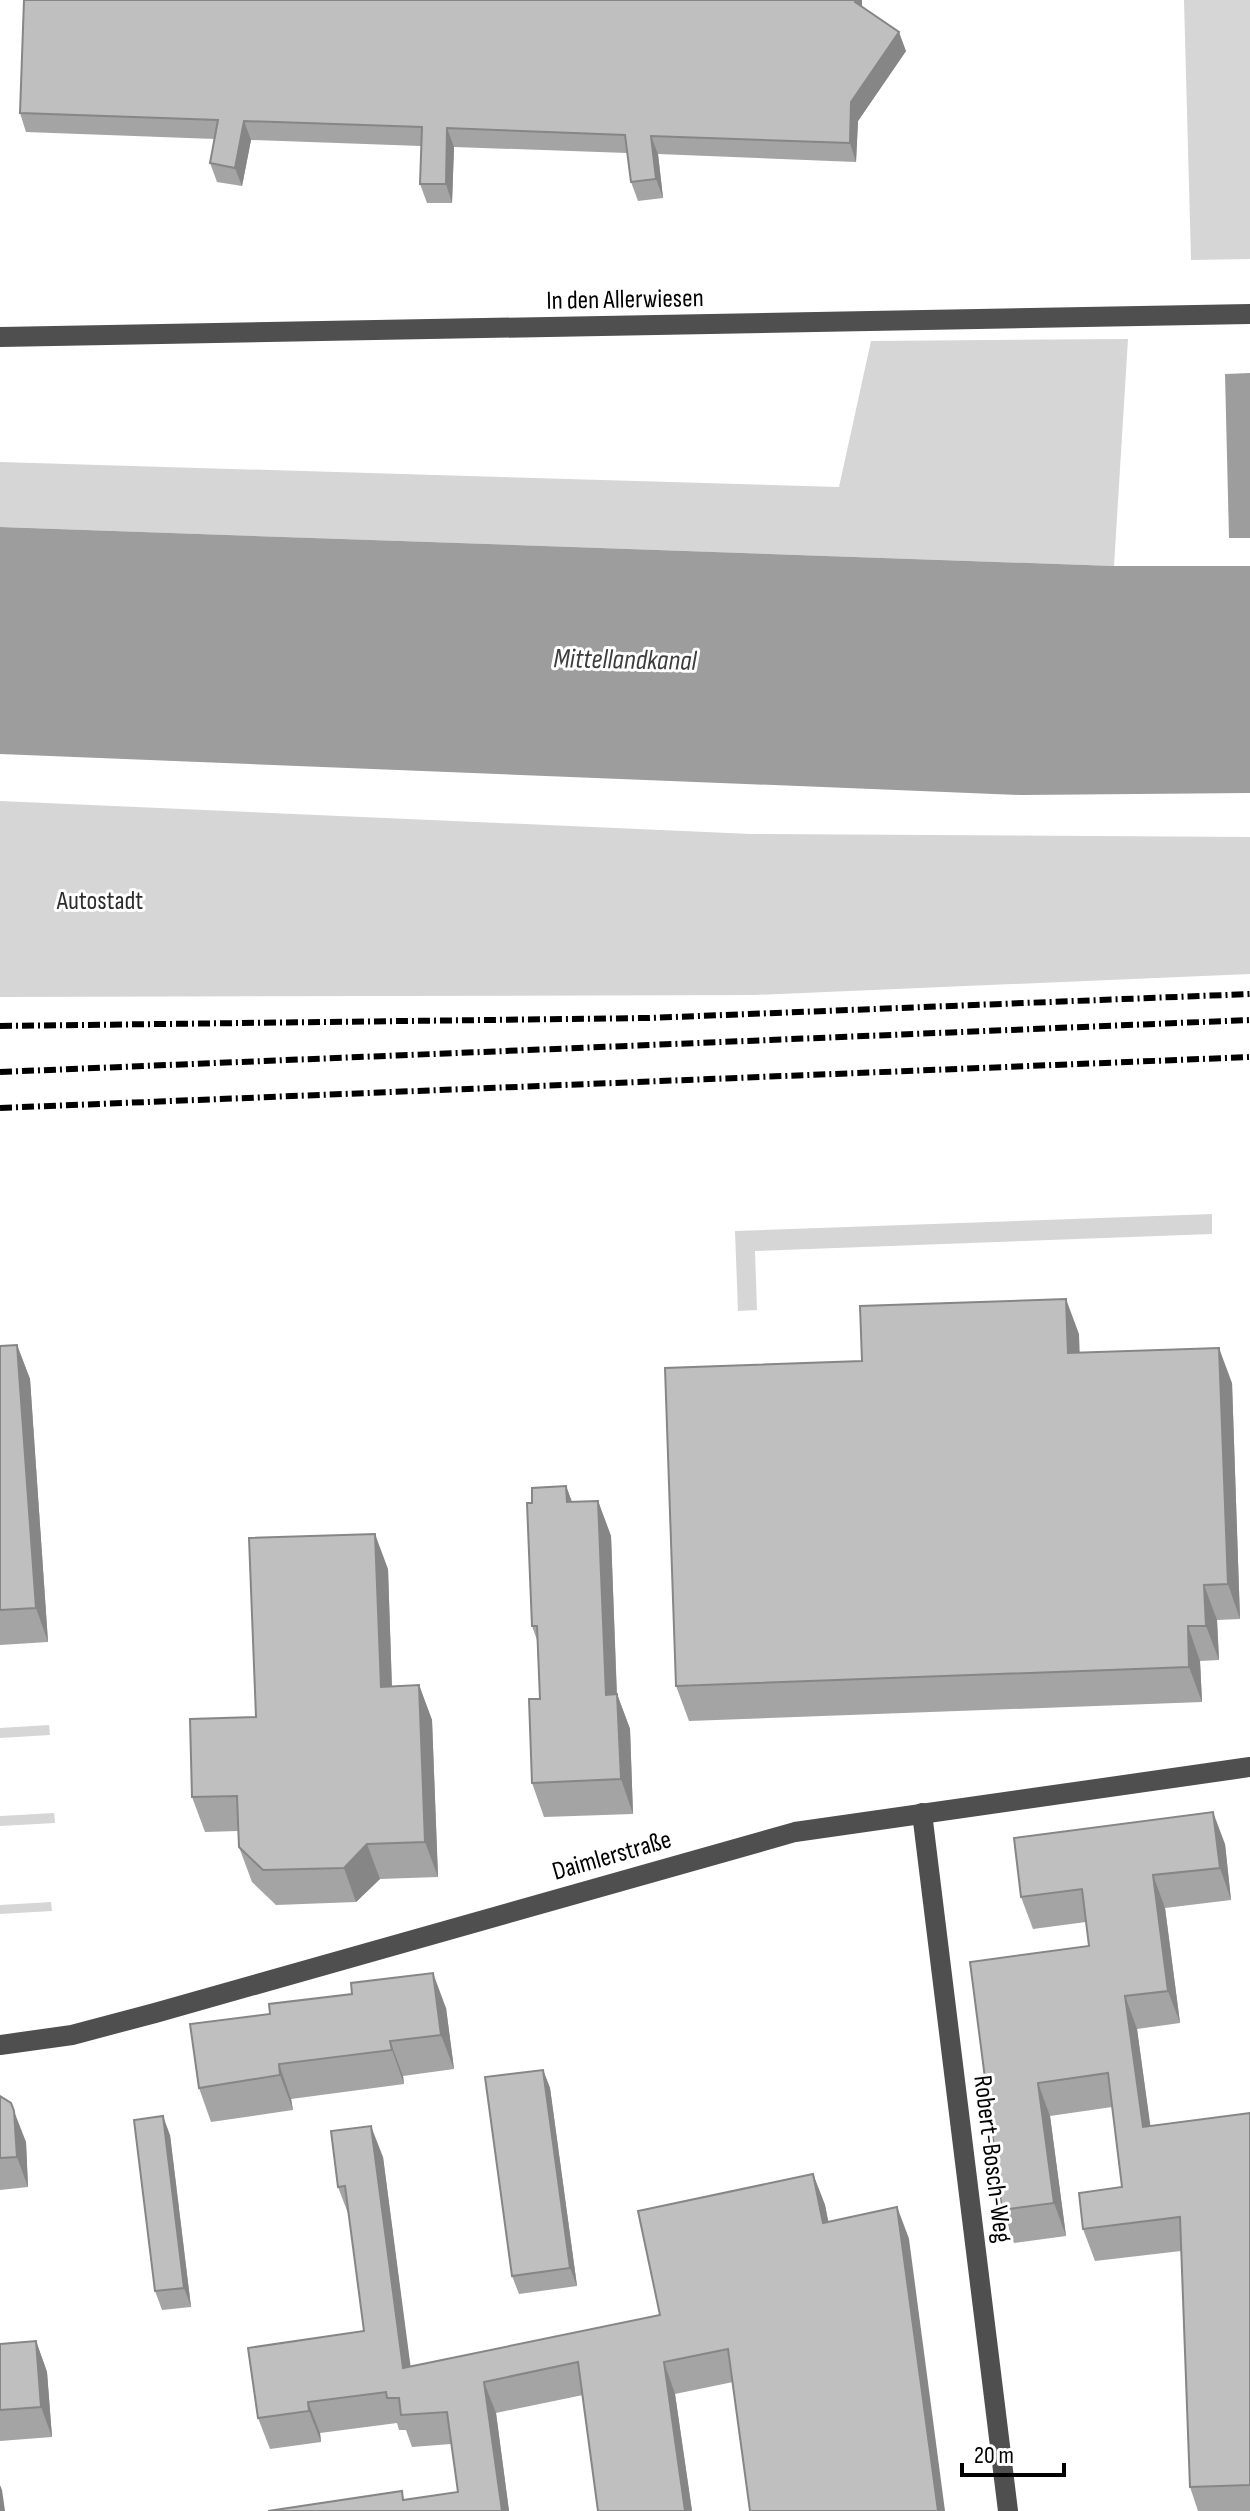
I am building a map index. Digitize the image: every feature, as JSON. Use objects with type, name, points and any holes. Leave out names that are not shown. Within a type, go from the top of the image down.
[{"type":"street","name":"In den Allerwiesen","points":[[0,337],[1250,314]]},
{"type":"street","name":"Daimlerstraße","points":[[0,2045],[72,2035],[155,2013],[795,1832],[1250,1767]]},
{"type":"street","name":"Robert-Bosch-Weg","points":[[922,1813],[1008,2511]]},
{"type":"green space","points":[[1184,0],[1250,0],[1250,259],[1191,260]]},
{"type":"green space","points":[[1128,339],[1114,566],[0,527],[0,462],[839,487],[871,341]]},
{"type":"green space","name":"Autostadt","points":[[0,801],[751,834],[1250,837],[1250,974],[755,995],[0,997]]},
{"type":"green space","points":[[1212,1214],[1212,1234],[755,1251],[757,1310],[738,1311],[735,1231]]},
{"type":"green space","points":[[49,1725],[50,1735],[0,1738],[0,1728]]},
{"type":"green space","points":[[54,1813],[55,1823],[0,1826],[0,1816]]},
{"type":"green space","points":[[51,1902],[52,1911],[0,1914],[0,1905]]},
{"type":"water","points":[[1250,373],[1250,538],[1229,538],[1225,374]]},
{"type":"water","name":"Mittellandkanal","points":[[0,527],[1114,566],[1250,566],[1250,793],[1021,795],[0,754]]},
{"type":"building","points":[[24,0],[855,0],[899,32],[851,102],[850,143],[651,136],[656,179],[631,182],[625,135],[447,128],[446,184],[420,184],[422,127],[244,121],[235,168],[210,163],[218,120],[20,113]]},
{"type":"building","points":[[1066,1299],[1068,1353],[1219,1348],[1228,1584],[1204,1585],[1206,1626],[1188,1626],[1189,1667],[676,1686],[665,1368],[862,1361],[860,1306]]},
{"type":"building","points":[[17,1345],[36,1608],[0,1610],[0,1346]]},
{"type":"building","points":[[566,1486],[567,1502],[598,1501],[606,1695],[617,1694],[621,1779],[532,1783],[529,1699],[540,1699],[537,1626],[532,1626],[527,1503],[532,1503],[532,1488]]},
{"type":"building","points":[[375,1534],[381,1687],[419,1685],[425,1842],[367,1844],[344,1868],[263,1870],[239,1847],[237,1796],[192,1797],[190,1719],[256,1717],[249,1538]]},
{"type":"building","points":[[1213,1812],[1220,1868],[1153,1875],[1168,1991],[1125,1996],[1143,2127],[1250,2113],[1250,2485],[1190,2487],[1180,2217],[1083,2229],[1079,2193],[1122,2187],[1108,2073],[1038,2083],[1054,2203],[1002,2210],[970,1962],[1089,1946],[1082,1889],[1021,1897],[1014,1838]]},
{"type":"building","points":[[433,1973],[441,2035],[390,2041],[392,2050],[279,2064],[280,2075],[199,2088],[190,2024],[270,2014],[269,2004],[352,1994],[351,1983]]},
{"type":"building","points":[[543,2070],[570,2268],[512,2276],[485,2077]]},
{"type":"building","points":[[0,2096],[11,2103],[14,2111],[17,2157],[0,2158]]},
{"type":"building","points":[[163,2116],[184,2288],[155,2291],[134,2120]]},
{"type":"building","points":[[371,2126],[403,2368],[660,2315],[638,2211],[813,2174],[823,2223],[897,2207],[938,2511],[750,2511],[728,2349],[664,2362],[685,2511],[598,2511],[578,2362],[484,2382],[502,2511],[268,2511],[402,2491],[403,2500],[458,2492],[447,2412],[401,2415],[399,2398],[387,2398],[386,2392],[308,2402],[309,2411],[258,2418],[248,2348],[364,2331],[345,2186],[338,2187],[331,2131]]},
{"type":"building","points":[[36,2341],[41,2407],[0,2410],[0,2344]]},
{"type":"railway","points":[[0,1026],[648,1018],[1250,994]]},
{"type":"railway","points":[[0,1072],[1250,1020]]},
{"type":"railway","points":[[0,1108],[1250,1057]]}]
